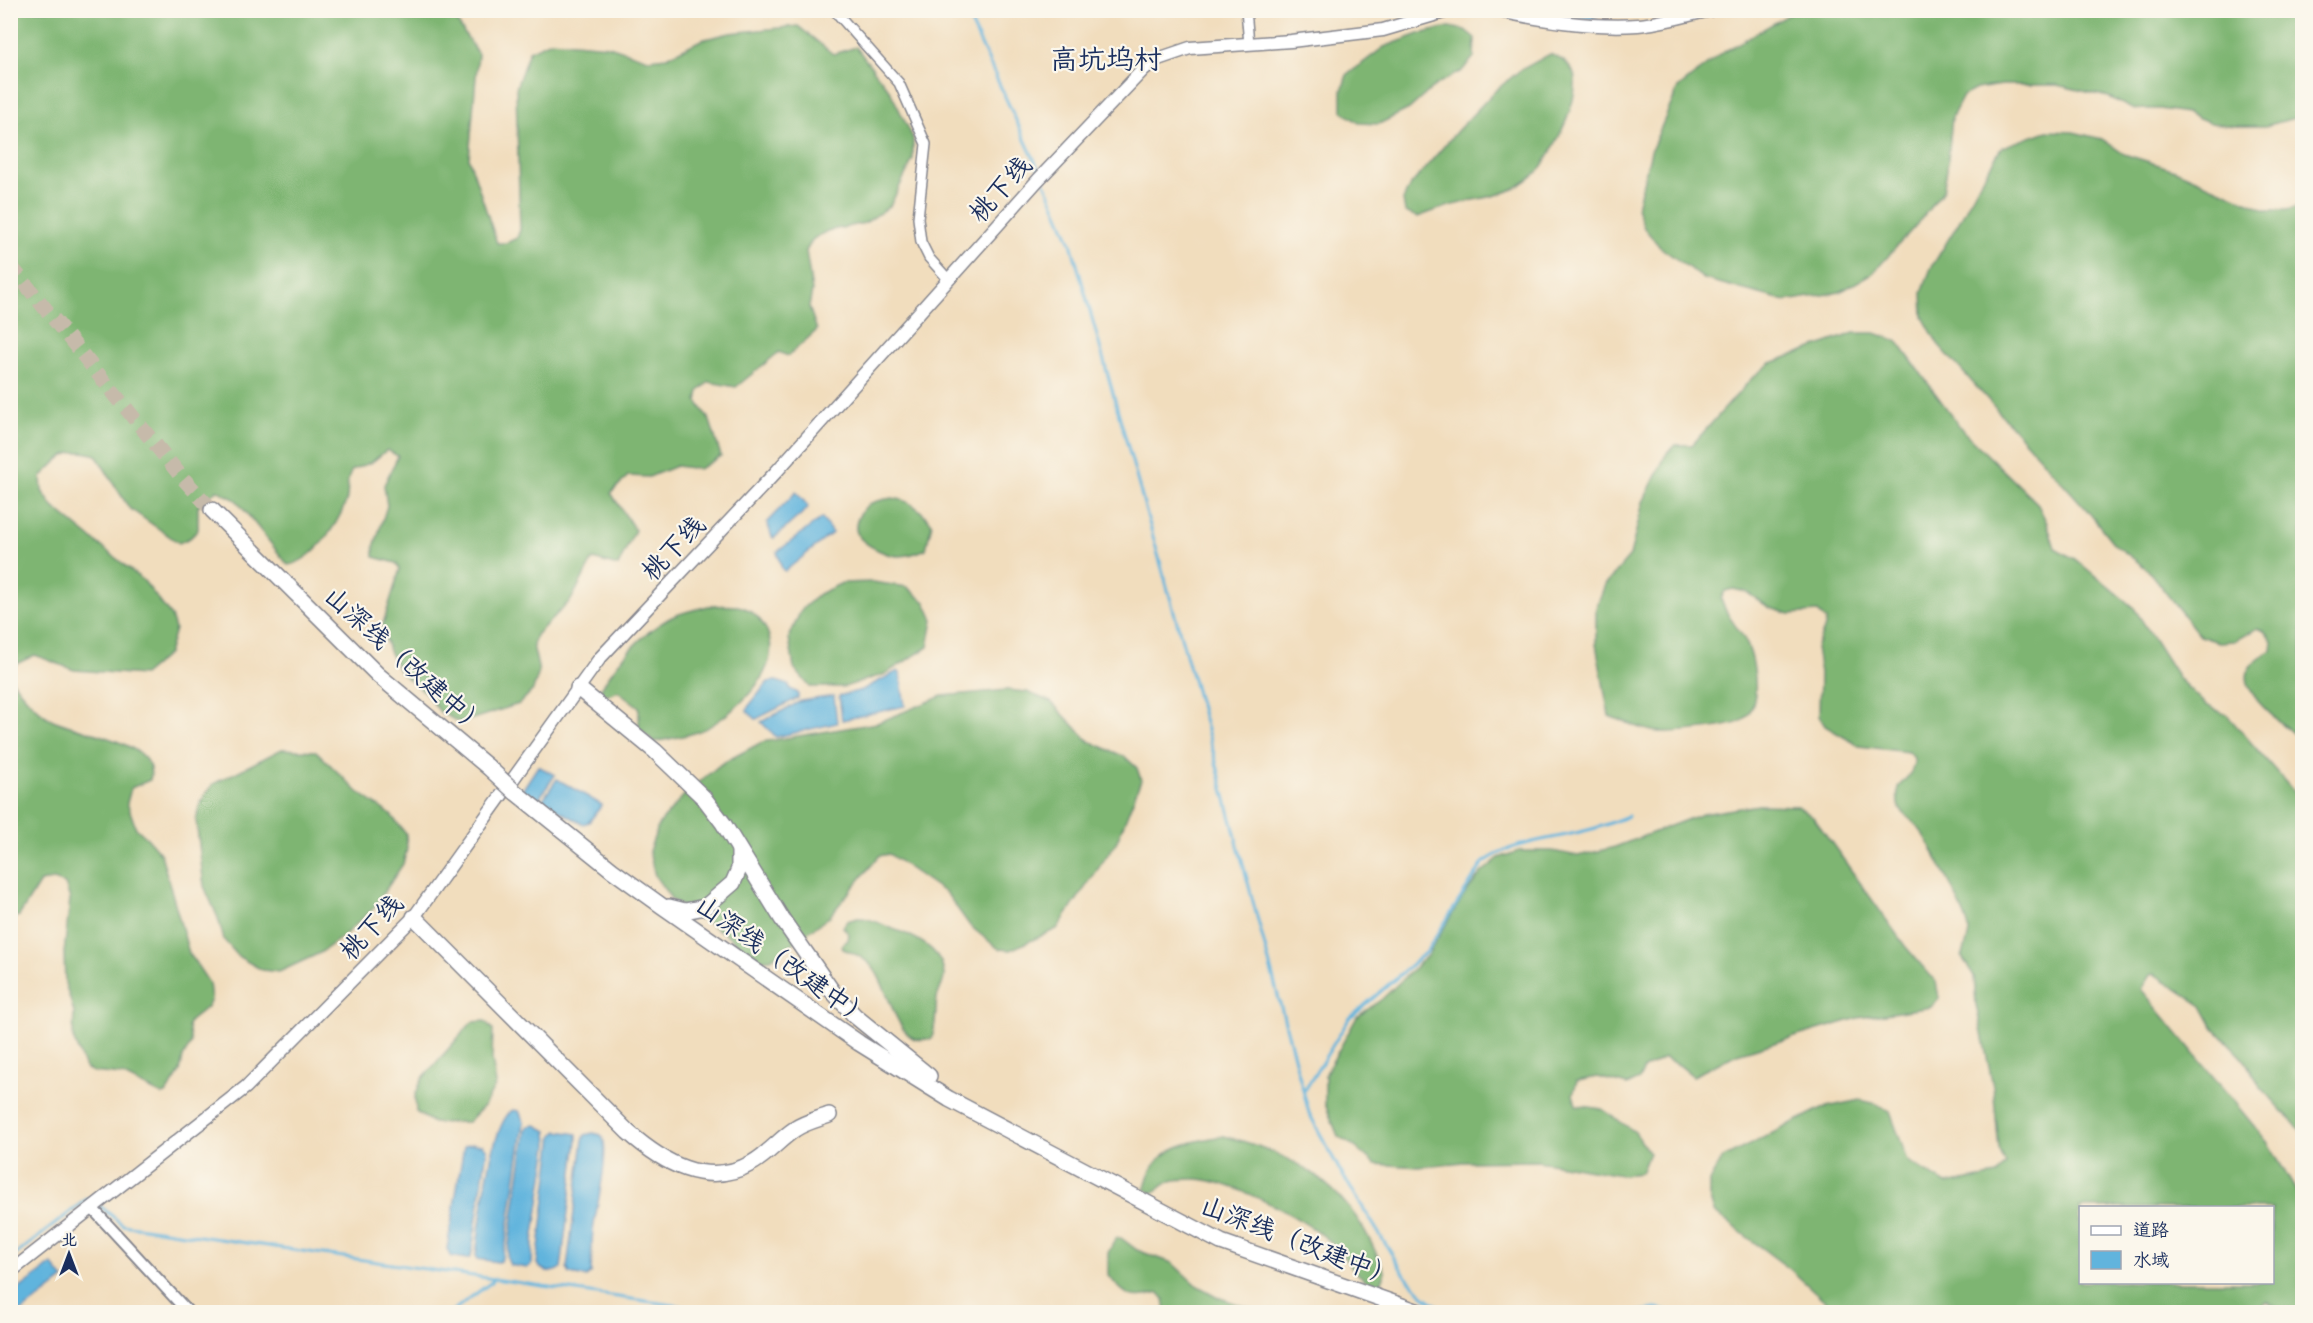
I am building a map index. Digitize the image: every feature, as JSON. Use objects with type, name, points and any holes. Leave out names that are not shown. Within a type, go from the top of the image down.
[{"type":"highway","name":"山深线（改建中）","points":[[212,510],[378,675],[548,820],[662,906],[859,1043],[949,1099],[1221,1242],[1419,1312]]},
{"type":"highway","points":[[578,688],[655,751],[704,798],[723,823],[812,963],[855,1016],[916,1066],[1023,1139]]},
{"type":"highway","points":[[662,906],[685,911],[705,907],[733,883],[740,868],[740,850]]},
{"type":"highway","points":[[414,917],[627,1132],[650,1152],[678,1167],[700,1173],[726,1172],[752,1164],[796,1128],[829,1114]]},
{"type":"main road","name":"桃下线","points":[[10,1272],[246,1087],[414,917],[600,658],[776,472],[1038,180],[1143,70],[1155,60],[1190,48],[1329,38],[1383,30],[1451,10]]},
{"type":"main road","points":[[1494,10],[1577,24],[1639,25],[1711,10]]},
{"type":"street","points":[[834,10],[899,83],[926,144],[918,218],[921,242],[929,258],[949,280]]},
{"type":"street","points":[[1246,10],[1249,44]]},
{"type":"street","points":[[92,1208],[188,1312]]},
{"type":"green space","points":[[11,10],[450,11],[478,54],[469,159],[497,243],[506,243],[517,238],[520,230],[516,88],[529,51],[551,41],[609,46],[648,59],[667,57],[701,40],[730,33],[798,26],[833,54],[856,47],[890,91],[913,138],[913,159],[890,206],[865,223],[827,231],[813,239],[806,251],[812,291],[809,307],[817,330],[788,356],[779,352],[736,387],[709,382],[699,391],[697,401],[710,421],[721,456],[699,469],[676,466],[649,477],[628,476],[611,493],[635,530],[618,566],[593,559],[571,600],[536,635],[533,645],[539,672],[533,690],[519,704],[460,723],[440,712],[426,693],[400,672],[389,651],[382,627],[400,569],[396,563],[374,557],[374,547],[387,506],[384,485],[398,456],[387,450],[372,462],[352,470],[348,479],[346,502],[331,531],[307,557],[288,565],[236,500],[217,490],[198,506],[198,530],[190,538],[179,543],[129,508],[96,455],[78,452],[65,455],[41,477],[42,491],[53,507],[144,581],[171,616],[175,629],[168,654],[143,675],[74,670],[35,655],[14,665],[11,678]]},
{"type":"green space","points":[[1795,11],[2302,11],[2302,116],[2265,126],[2235,126],[2211,123],[2187,113],[2160,109],[2132,109],[2109,97],[2057,85],[2002,85],[1976,89],[1963,96],[1952,117],[1943,191],[1918,223],[1873,273],[1840,292],[1786,301],[1704,279],[1660,247],[1644,228],[1637,207],[1651,151],[1678,88],[1723,52]]},
{"type":"green space","points":[[1449,27],[1465,30],[1475,38],[1474,57],[1462,71],[1437,84],[1409,109],[1379,124],[1359,123],[1342,111],[1342,90],[1347,75],[1384,47],[1419,34]]},
{"type":"green space","points":[[1550,54],[1565,62],[1572,70],[1575,80],[1574,93],[1559,138],[1537,172],[1515,188],[1502,193],[1417,217],[1405,212],[1403,200],[1409,187],[1457,131],[1495,91],[1519,71]]},
{"type":"green space","points":[[2047,131],[2073,132],[2102,139],[2124,154],[2175,170],[2267,210],[2302,207],[2302,741],[2265,709],[2250,689],[2247,679],[2249,669],[2271,650],[2272,641],[2264,631],[2258,628],[2234,641],[2218,642],[2200,636],[2147,569],[2114,544],[2087,510],[1938,344],[1923,317],[1922,292],[1931,268],[2002,147]]},
{"type":"green space","points":[[1854,333],[1875,333],[1897,341],[1963,431],[2037,503],[2047,523],[2055,548],[2075,559],[2134,608],[2179,679],[2206,705],[2227,715],[2302,801],[2302,1132],[2261,1087],[2244,1059],[2214,1028],[2202,1006],[2154,974],[2150,975],[2141,989],[2268,1143],[2302,1201],[2302,1312],[2278,1312],[2277,1307],[2266,1301],[2255,1312],[1837,1312],[1791,1270],[1714,1212],[1709,1196],[1709,1181],[1723,1158],[1822,1108],[1860,1100],[1877,1104],[1890,1112],[1908,1161],[1946,1184],[1997,1175],[2006,1164],[1999,1149],[1993,1086],[1976,1005],[1974,976],[1962,957],[1969,933],[1967,921],[1955,893],[1922,833],[1901,810],[1898,803],[1898,787],[1912,771],[1914,758],[1908,752],[1859,746],[1825,726],[1819,716],[1820,673],[1816,648],[1826,620],[1818,612],[1790,614],[1770,608],[1746,592],[1733,589],[1725,591],[1721,599],[1727,614],[1745,640],[1754,671],[1755,689],[1752,707],[1743,720],[1714,728],[1660,732],[1641,728],[1609,716],[1596,644],[1596,608],[1605,585],[1630,556],[1643,502],[1667,453],[1675,445],[1692,445],[1753,377],[1771,363]]},
{"type":"green space","points":[[892,498],[910,503],[932,523],[926,549],[910,555],[895,556],[874,548],[861,539],[856,523],[861,513],[874,502]]},
{"type":"green space","points":[[873,582],[907,587],[925,602],[933,620],[928,647],[885,674],[844,687],[810,687],[794,668],[789,638],[801,610],[819,594],[842,583]]},
{"type":"green space","points":[[708,606],[741,607],[749,610],[758,618],[767,631],[771,645],[770,658],[765,671],[758,684],[748,695],[715,723],[693,733],[654,742],[639,728],[639,707],[618,691],[608,695],[598,693],[620,661],[637,642],[657,626],[683,613]]},
{"type":"green space","points":[[11,678],[28,700],[49,718],[129,746],[142,755],[150,766],[150,780],[131,788],[127,803],[136,828],[161,854],[189,953],[209,983],[211,1000],[188,1025],[191,1043],[183,1057],[180,1072],[166,1094],[162,1095],[122,1075],[93,1072],[85,1068],[73,1038],[74,1012],[65,983],[64,953],[70,899],[65,884],[54,880],[40,882],[19,916],[11,918]]},
{"type":"green space","points":[[1007,690],[1027,692],[1051,702],[1089,741],[1125,757],[1137,768],[1141,780],[1117,841],[1057,929],[1010,950],[999,949],[970,926],[947,894],[889,854],[879,856],[829,917],[771,959],[753,960],[730,937],[672,900],[655,876],[649,851],[659,824],[686,793],[721,764],[762,742],[877,723],[942,696]]},
{"type":"green space","points":[[282,749],[316,751],[358,792],[391,815],[406,834],[407,849],[403,864],[373,909],[341,938],[320,953],[279,972],[262,970],[239,957],[224,940],[218,918],[204,886],[196,820],[201,801],[213,784]]},
{"type":"green space","points":[[1759,805],[1798,806],[1814,818],[1905,946],[1936,982],[1939,998],[1931,1007],[1858,1018],[1737,1054],[1693,1076],[1679,1065],[1664,1058],[1644,1069],[1639,1080],[1627,1085],[1598,1077],[1577,1081],[1573,1094],[1576,1105],[1602,1109],[1635,1132],[1649,1153],[1641,1173],[1621,1175],[1538,1161],[1463,1162],[1419,1167],[1375,1164],[1338,1136],[1325,1104],[1325,1075],[1357,1017],[1382,999],[1427,956],[1462,898],[1481,873],[1499,858],[1519,851],[1552,851],[1578,856],[1615,847],[1702,814]]},
{"type":"green space","points":[[858,918],[872,920],[910,936],[926,945],[939,958],[943,967],[944,979],[937,998],[931,1039],[913,1038],[907,1033],[896,1017],[879,976],[871,965],[856,954],[843,949],[842,945],[848,940],[849,934],[843,927],[847,921]]},
{"type":"green space","points":[[485,1021],[493,1030],[492,1059],[496,1084],[484,1106],[468,1122],[433,1123],[416,1112],[415,1096],[422,1079],[472,1022]]},
{"type":"green space","points":[[1224,1136],[1273,1152],[1295,1163],[1315,1175],[1333,1191],[1350,1208],[1364,1229],[1382,1266],[1384,1278],[1382,1282],[1378,1285],[1366,1280],[1355,1271],[1327,1238],[1311,1227],[1270,1204],[1228,1186],[1209,1181],[1179,1179],[1151,1193],[1145,1189],[1155,1164],[1163,1156],[1185,1144]]},
{"type":"green space","points":[[1116,1238],[1121,1238],[1137,1250],[1172,1263],[1196,1285],[1220,1298],[1261,1312],[1166,1312],[1164,1299],[1159,1293],[1136,1296],[1126,1293],[1108,1276],[1108,1253]]},
{"type":"water","points":[[1547,11],[1600,11],[1600,15],[1591,19]]},
{"type":"water","points":[[796,492],[808,506],[807,509],[774,538],[772,537],[767,522]]},
{"type":"water","points":[[822,518],[832,533],[785,571],[782,569],[777,552]]},
{"type":"water","points":[[898,671],[905,706],[842,720],[839,696],[862,690]]},
{"type":"water","points":[[776,681],[789,685],[790,689],[798,693],[798,698],[756,719],[747,711],[748,707],[768,682]]},
{"type":"water","points":[[834,696],[837,723],[776,737],[761,722],[801,701]]},
{"type":"water","points":[[538,766],[555,775],[538,800],[521,792]]},
{"type":"water","points":[[557,779],[602,805],[589,822],[583,824],[544,802],[543,799]]},
{"type":"water","points":[[513,1110],[519,1111],[524,1122],[506,1243],[501,1261],[477,1259],[483,1200],[492,1154],[505,1119]]},
{"type":"water","points":[[536,1125],[547,1131],[548,1145],[533,1241],[532,1264],[527,1268],[510,1265],[507,1258],[526,1129]]},
{"type":"water","points":[[558,1131],[577,1134],[577,1140],[561,1268],[552,1271],[542,1269],[537,1264],[553,1135]]},
{"type":"water","points":[[593,1133],[601,1135],[605,1152],[592,1236],[591,1273],[586,1277],[570,1274],[567,1268],[583,1140],[585,1135]]},
{"type":"water","points":[[483,1145],[487,1150],[471,1257],[467,1259],[450,1256],[447,1249],[464,1146]]},
{"type":"water","points":[[52,1264],[64,1279],[21,1312],[11,1312],[11,1295]]},
{"type":"waterway","points":[[965,10],[1040,172]]},
{"type":"waterway","points":[[1043,178],[1071,243],[1216,762],[1309,1113],[1339,1169],[1406,1277],[1425,1297],[1447,1312]]},
{"type":"waterway","points":[[1305,1090],[1349,1019],[1426,952],[1483,863],[1495,855],[1520,845],[1593,829],[1628,816]]},
{"type":"waterway","points":[[10,1259],[87,1199],[95,1201]]},
{"type":"waterway","points":[[100,1206],[123,1225],[721,1312]]},
{"type":"waterway","points":[[451,1312],[493,1281]]},
{"type":"waterway","points":[[1639,1312],[1656,1309],[1671,1312]]},
{"type":"tunnel","points":[[10,265],[180,475],[212,510]]},
{"type":"district","name":"高坑坞村","points":[[1106,59]]}]
